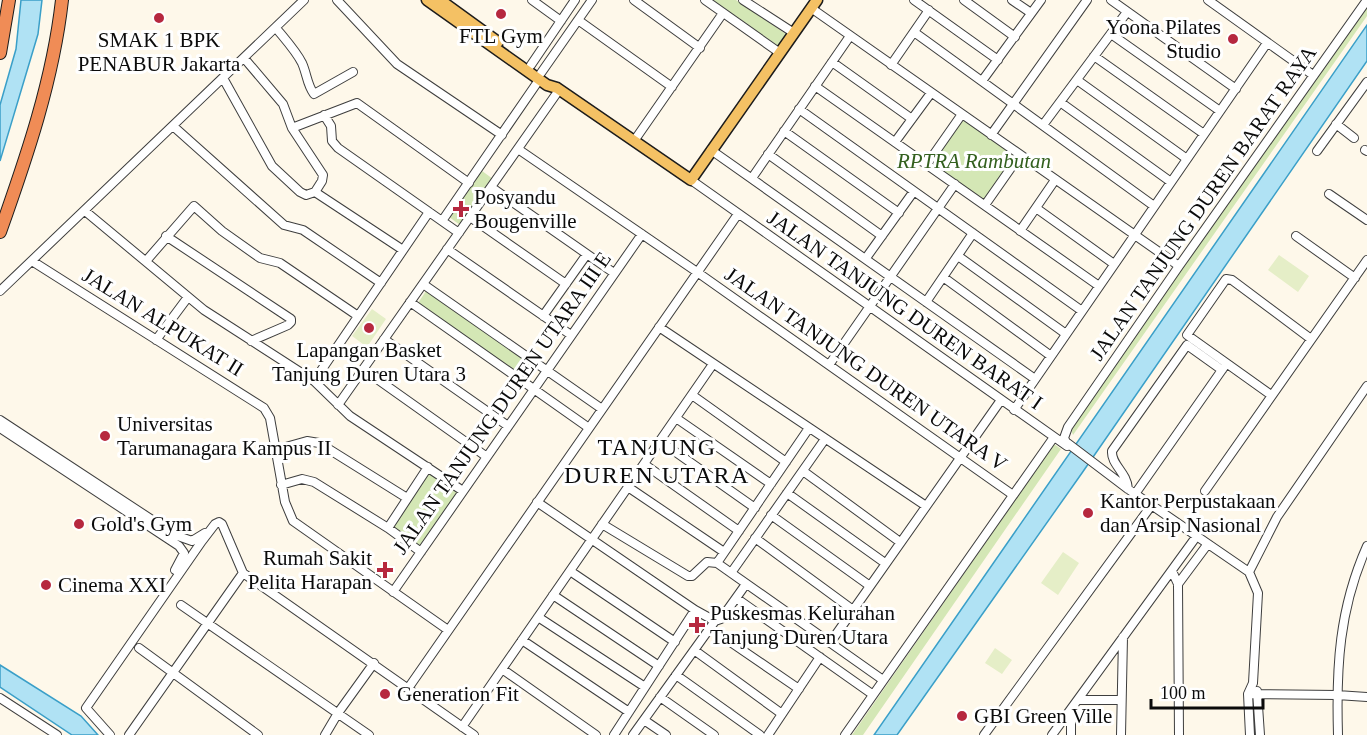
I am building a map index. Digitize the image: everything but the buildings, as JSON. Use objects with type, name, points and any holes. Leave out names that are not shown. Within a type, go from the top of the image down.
[{"type":"highway","points":[[0,53],[9,0]]},
{"type":"highway","points":[[0,232],[42,105],[62,0]]},
{"type":"main road","points":[[427,0],[540,76],[551,80],[558,89],[691,180],[814,4]]},
{"type":"main road","points":[[440,0],[531,65],[540,76]]},
{"type":"street","points":[[0,291],[304,0]]},
{"type":"street","points":[[337,0],[397,64],[501,135]]},
{"type":"street","points":[[532,0],[561,21]]},
{"type":"street","points":[[531,65],[575,0]]},
{"type":"street","points":[[442,221],[592,0]]},
{"type":"street","points":[[634,0],[700,48]]},
{"type":"street","points":[[705,0],[780,53]]},
{"type":"street","points":[[743,0],[794,33]]},
{"type":"street","points":[[914,0],[998,60]]},
{"type":"street","points":[[964,0],[1015,37]]},
{"type":"street","points":[[1012,0],[1031,14]]},
{"type":"street","points":[[982,81],[1041,0]]},
{"type":"street","points":[[991,135],[1087,0]]},
{"type":"street","points":[[1111,0],[1236,89]]},
{"type":"street","points":[[1208,0],[1313,75]]},
{"type":"street","name":"JALAN TANJUNG DUREN BARAT RAYA","points":[[1066,443],[1064,438],[1068,427],[1367,0]]},
{"type":"street","points":[[814,4],[850,36],[1179,266]]},
{"type":"street","points":[[891,64],[929,10]]},
{"type":"street","points":[[1043,125],[1127,12]]},
{"type":"street","points":[[634,141],[723,13]]},
{"type":"street","points":[[578,20],[672,87]]},
{"type":"street","points":[[276,27],[300,60],[308,75],[307,82],[313,93],[316,94],[352,72]]},
{"type":"street","points":[[914,32],[1154,206]]},
{"type":"street","points":[[1111,34],[1220,111]]},
{"type":"street","points":[[752,178],[850,36]]},
{"type":"street","points":[[1014,410],[1268,43]]},
{"type":"street","points":[[1094,56],[1204,134]]},
{"type":"street","points":[[223,78],[272,166],[303,195],[315,192],[322,181],[322,175],[292,128],[283,104],[244,58]]},
{"type":"street","points":[[832,62],[912,119]]},
{"type":"street","points":[[1077,80],[1187,159]]},
{"type":"street","points":[[1317,151],[1367,82]]},
{"type":"street","points":[[816,86],[1099,286]]},
{"type":"street","points":[[338,405],[558,89]]},
{"type":"street","points":[[895,142],[931,93]]},
{"type":"street","points":[[1060,102],[1170,182]]},
{"type":"street","points":[[292,128],[357,103],[469,183]]},
{"type":"street","points":[[798,109],[1082,311]]},
{"type":"street","points":[[927,164],[962,114]]},
{"type":"street","points":[[324,115],[331,126],[334,145],[459,233]]},
{"type":"street","points":[[1336,124],[1354,138]]},
{"type":"street","points":[[173,126],[284,225],[303,230],[381,283]]},
{"type":"street","points":[[784,131],[899,213]]},
{"type":"street","name":"JALAN TANJUNG DUREN UTARA V","points":[[518,149],[1013,495]]},
{"type":"street","points":[[711,150],[1035,379]]},
{"type":"street","points":[[768,154],[882,236]]},
{"type":"street","points":[[985,205],[1020,155]]},
{"type":"street","name":"JALAN TANJUNG DUREN BARAT I","points":[[691,180],[1014,410],[1066,443],[1151,506],[1249,572]]},
{"type":"street","points":[[1020,231],[1055,180]]},
{"type":"street","points":[[830,365],[955,184]]},
{"type":"street","points":[[491,187],[614,273]]},
{"type":"street","points":[[866,258],[914,191]]},
{"type":"street","points":[[315,192],[404,250]]},
{"type":"street","points":[[1329,194],[1367,220]]},
{"type":"street","points":[[146,261],[194,206],[222,231],[260,258],[280,262],[358,316]]},
{"type":"street","points":[[1036,208],[1114,264]]},
{"type":"street","points":[[85,211],[188,297],[314,381],[350,416],[463,491]]},
{"type":"street","points":[[314,381],[429,212]]},
{"type":"street","points":[[409,687],[738,214]]},
{"type":"street","points":[[470,217],[566,284]]},
{"type":"street","points":[[926,302],[973,233]]},
{"type":"street","name":"JALAN TANJUNG DUREN UTARA III E","points":[[393,592],[642,234]]},
{"type":"street","points":[[166,236],[291,319],[288,325],[251,341]]},
{"type":"street","points":[[1296,236],[1355,278]]},
{"type":"street","points":[[447,249],[571,335]]},
{"type":"street","points":[[543,316],[587,254]]},
{"type":"street","points":[[958,256],[1066,334]]},
{"type":"street","points":[[1205,491],[1367,260]]},
{"type":"street","name":"JALAN ALPUKAT II","points":[[32,261],[256,402],[270,418],[275,450]]},
{"type":"street","points":[[943,277],[1051,356]]},
{"type":"street","points":[[1224,367],[1187,335],[1226,279],[1232,280],[1311,339]]},
{"type":"street","points":[[423,284],[602,409]]},
{"type":"street","points":[[156,340],[188,297]]},
{"type":"street","points":[[410,302],[589,428]]},
{"type":"street","points":[[659,327],[926,506]]},
{"type":"street","points":[[384,339],[508,426]]},
{"type":"street","points":[[1132,492],[1128,480],[1113,459],[1112,451],[1187,345],[1271,396]]},
{"type":"street","points":[[462,727],[713,364]]},
{"type":"street","points":[[1132,492],[1224,367]]},
{"type":"street","points":[[363,369],[487,457]]},
{"type":"street","points":[[1250,735],[1248,694],[1253,683],[1258,593],[1249,572],[1278,518],[1367,386]]},
{"type":"street","points":[[692,395],[786,462]]},
{"type":"street","points":[[830,643],[1001,400]]},
{"type":"street","points":[[676,418],[771,484]]},
{"type":"street","points":[[0,420],[27,443],[183,550],[184,556],[161,593],[159,602]]},
{"type":"street","points":[[845,735],[1052,436],[1068,427]]},
{"type":"street","points":[[0,428],[181,538],[192,541],[214,525],[222,524],[243,573],[409,687],[474,735]]},
{"type":"street","points":[[717,563],[809,428]]},
{"type":"street","points":[[731,573],[825,439]]},
{"type":"street","points":[[407,498],[319,443],[307,441],[275,450],[285,502],[293,521],[448,630]]},
{"type":"street","points":[[660,441],[755,508]]},
{"type":"street","points":[[644,464],[739,531]]},
{"type":"street","points":[[388,528],[428,467]]},
{"type":"street","points":[[803,471],[900,542]]},
{"type":"street","points":[[281,485],[307,479],[388,528],[421,552]]},
{"type":"street","points":[[628,487],[724,552]]},
{"type":"street","points":[[787,493],[885,563]]},
{"type":"street","points":[[537,502],[696,610],[799,689]]},
{"type":"street","points":[[984,735],[1151,506]]},
{"type":"street","points":[[771,515],[870,586]]},
{"type":"street","points":[[602,524],[688,576],[692,576],[707,562],[717,563],[883,680]]},
{"type":"street","points":[[110,735],[86,708],[214,525]]},
{"type":"street","points":[[1052,735],[1196,537]]},
{"type":"street","points":[[755,538],[853,610]]},
{"type":"street","points":[[1178,584],[1208,545]]},
{"type":"street","points":[[1338,735],[1337,695],[1342,621],[1355,573],[1367,546]]},
{"type":"street","points":[[570,571],[675,642]]},
{"type":"street","points":[[1172,571],[1178,584],[1179,735]]},
{"type":"street","points":[[129,735],[243,573]]},
{"type":"street","points":[[633,735],[712,624],[721,619],[746,584]]},
{"type":"street","points":[[553,595],[659,666]]},
{"type":"street","points":[[736,598],[872,694]]},
{"type":"street","points":[[181,605],[369,735]]},
{"type":"street","points":[[614,735],[696,610]]},
{"type":"street","points":[[538,617],[645,687]]},
{"type":"street","points":[[1121,735],[1123,637]]},
{"type":"street","points":[[522,640],[629,712]]},
{"type":"street","points":[[139,648],[258,735]]},
{"type":"street","points":[[694,650],[782,714]]},
{"type":"street","points":[[768,735],[820,657]]},
{"type":"street","points":[[325,735],[374,663]]},
{"type":"street","points":[[502,669],[596,735]]},
{"type":"street","points":[[676,675],[760,735]]},
{"type":"street","points":[[1253,683],[1258,694],[1260,735]]},
{"type":"street","points":[[1248,694],[1367,697]]},
{"type":"street","points":[[660,697],[714,735]]},
{"type":"street","points":[[0,698],[57,735]]},
{"type":"street","points":[[1078,700],[1121,700]]},
{"type":"street","points":[[1071,710],[1071,735]]},
{"type":"street","points":[[644,720],[666,735]]},
{"type":"green space","points":[[713,0],[736,0],[789,36],[781,48]]},
{"type":"green space","points":[[1367,5],[1367,16],[1073,435],[1070,427]]},
{"type":"green space","name":"RPTRA Rambutan","points":[[964,119],[1017,158],[985,202],[932,164]]},
{"type":"green space","points":[[478,168],[493,179],[460,225],[445,214]]},
{"type":"green space","points":[[1279,255],[1309,276],[1298,292],[1268,270]]},
{"type":"green space","points":[[426,291],[538,368],[529,380],[418,303]]},
{"type":"green space","name":"Lapangan Basket Tanjung Duren Utara 3","points":[[372,309],[386,319],[367,347],[352,336]]},
{"type":"green space","points":[[1054,444],[1061,449],[863,735],[852,735]]},
{"type":"green space","points":[[428,472],[459,493],[419,549],[392,529]]},
{"type":"green space","points":[[1063,552],[1079,563],[1058,595],[1041,583]]},
{"type":"green space","points":[[995,648],[1012,660],[1002,674],[985,663]]},
{"type":"water","points":[[21,0],[42,0],[38,34],[0,161],[0,105],[16,49]]},
{"type":"water","points":[[1367,25],[1367,61],[1082,473],[897,735],[874,735]]},
{"type":"water","points":[[0,665],[81,716],[98,735],[72,735],[0,687]]},
{"type":"place","name":"FTL Gym","points":[[501,14]]},
{"type":"place","name":"SMAK 1 BPK PENABUR Jakarta","points":[[159,18]]},
{"type":"place","name":"Yoona Pilates Studio","points":[[1233,39]]},
{"type":"place","name":"Posyandu Bougenville","points":[[461,209]]},
{"type":"place","name":"Lapangan Basket Tanjung Duren Utara 3","points":[[369,328]]},
{"type":"place","name":"Universitas Tarumanagara Kampus II","points":[[105,436]]},
{"type":"place","name":"Kantor Perpustakaan dan Arsip Nasional","points":[[1088,513]]},
{"type":"place","name":"Gold's Gym","points":[[79,524]]},
{"type":"place","name":"Rumah Sakit Pelita Harapan","points":[[385,570]]},
{"type":"place","name":"Cinema XXI","points":[[46,585]]},
{"type":"place","name":"Puskesmas Kelurahan Tanjung Duren Utara","points":[[697,625]]},
{"type":"place","name":"Generation Fit","points":[[385,694]]},
{"type":"place","name":"GBI Green Ville","points":[[962,716]]},
{"type":"district","name":"TANJUNG DUREN UTARA","points":[[657,461]]}]
